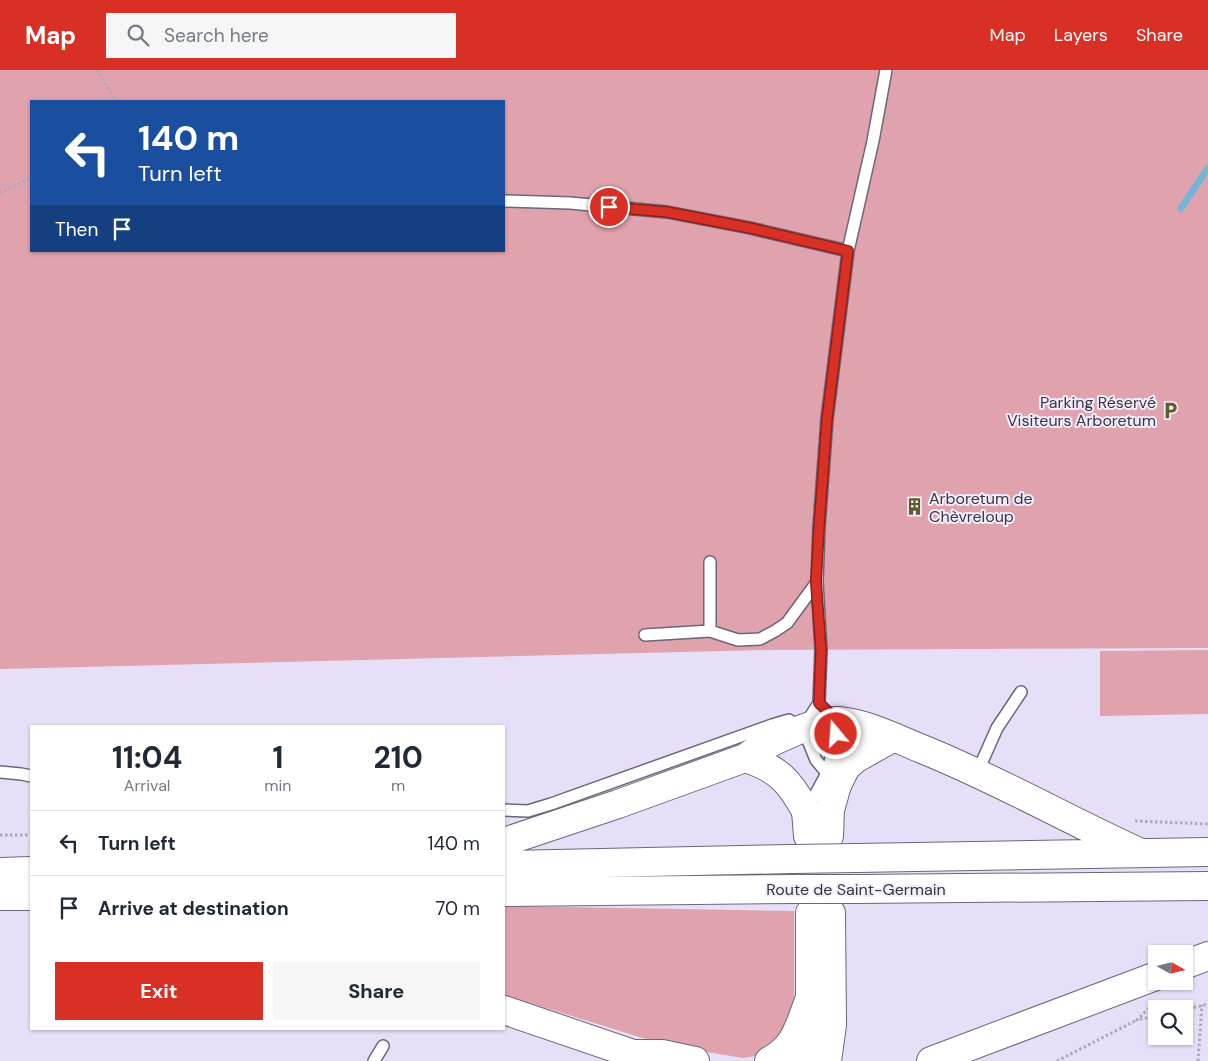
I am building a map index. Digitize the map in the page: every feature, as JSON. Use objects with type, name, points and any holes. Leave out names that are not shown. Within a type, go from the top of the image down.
[{"type":"main road","points":[[505,842],[614,794],[745,758],[756,750],[803,728],[828,712],[878,730],[978,773],[1099,834],[1142,853]]},
{"type":"main road","points":[[745,758],[760,762],[778,774],[794,789],[815,828],[830,810],[832,779],[855,758],[894,737]]},
{"type":"main road","name":"Route de Saint-Germain","points":[[505,865],[1208,852]]},
{"type":"main road","points":[[0,872],[30,872]]},
{"type":"main road","name":"Route de Saint-Germain","points":[[505,892],[1208,886]]},
{"type":"main road","points":[[0,896],[30,896]]},
{"type":"main road","points":[[802,1061],[814,1032],[810,998],[821,913],[832,1025],[827,1061]]},
{"type":"main road","points":[[1193,962],[1208,956]]},
{"type":"main road","points":[[931,1061],[1148,979]]},
{"type":"main road","points":[[769,1061],[781,1055],[792,1043],[810,998]]},
{"type":"main road","points":[[505,1010],[637,1057],[662,1054],[695,1061]]},
{"type":"lane","points":[[832,779],[834,747],[821,650],[816,582],[827,419],[848,251],[873,141],[886,70]]},
{"type":"lane","points":[[505,201],[570,203],[667,212],[750,228],[848,251]]},
{"type":"lane","points":[[710,562],[710,631]]},
{"type":"lane","points":[[645,635],[710,631],[738,640],[760,639],[787,623],[816,582]]},
{"type":"lane","points":[[978,773],[997,728],[1021,692]]},
{"type":"lane","points":[[505,810],[528,811],[614,794],[772,725],[789,720],[803,728],[816,760],[832,779]]},
{"type":"lane","points":[[0,772],[30,776]]},
{"type":"lane","points":[[374,1061],[384,1046]]},
{"type":"path","points":[[97,70],[115,100]]},
{"type":"path","points":[[0,193],[30,178]]},
{"type":"path","points":[[1126,820],[1208,824]]},
{"type":"path","points":[[0,836],[30,835]]},
{"type":"path","points":[[1193,1008],[1208,1004]]},
{"type":"path","points":[[1198,1061],[1202,1006]]},
{"type":"path","points":[[1137,1020],[1148,1009]]},
{"type":"path","points":[[1057,1061],[1137,1020],[1148,1018]]},
{"type":"shaded area","points":[[0,70],[1208,70],[1208,648],[763,650],[0,669]]},
{"type":"shaded area","points":[[1208,650],[1208,714],[1100,716],[1100,651]]},
{"type":"shaded area","points":[[505,906],[794,911],[794,1002],[783,1034],[761,1055],[743,1058],[665,1045],[505,995]]},
{"type":"waterway","points":[[1181,208],[1208,168]]},
{"type":"place","name":"Parking Réservé Visiteurs Arboretum","points":[[1170,411]]},
{"type":"place","name":"Arboretum de Chèvreloup","points":[[915,507]]},
{"type":"route","points":[[609,207],[667,212],[750,228],[848,251],[827,419],[816,582],[821,650],[819,703],[838,721],[836,734]]}]
